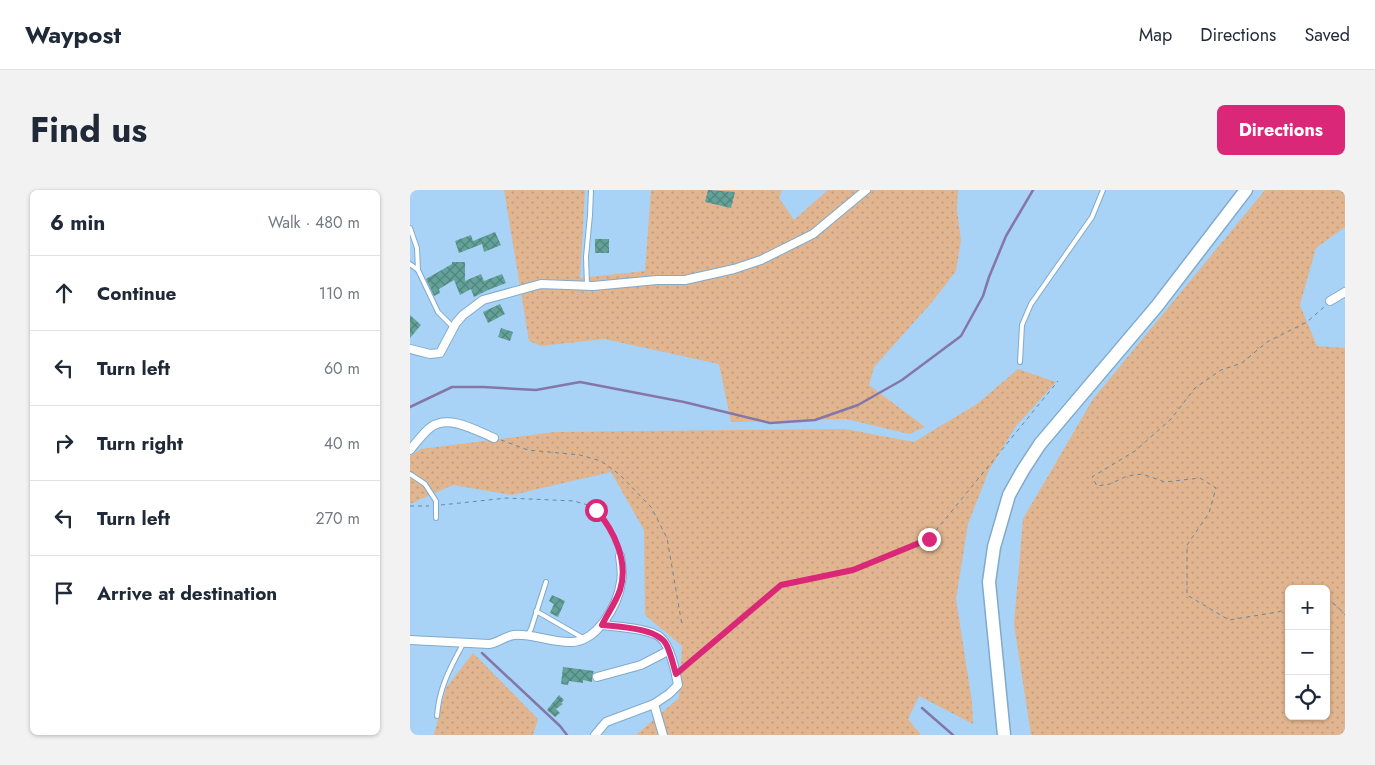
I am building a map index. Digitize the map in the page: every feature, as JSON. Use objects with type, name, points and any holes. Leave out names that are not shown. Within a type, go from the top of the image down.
[{"type":"main road","points":[[1004,735],[989,582],[994,547],[1009,495],[1022,470],[1040,444],[1157,306],[1246,190]]},
{"type":"street","points":[[410,349],[430,354],[440,353],[453,327],[463,315],[483,300],[541,284],[588,286],[657,280],[685,280],[734,269],[761,260],[813,234],[866,190]]},
{"type":"street","points":[[1330,301],[1345,292]]},
{"type":"street","points":[[410,450],[432,426],[444,422],[457,424],[494,438]]},
{"type":"street","points":[[410,640],[489,644],[497,643],[514,635],[568,643],[585,639],[602,625],[620,589],[622,569],[620,556]]},
{"type":"street","points":[[595,735],[606,722],[654,704],[670,694],[678,685],[666,644],[661,638],[650,632],[602,625]]},
{"type":"street","points":[[597,677],[641,665],[668,651]]},
{"type":"street","points":[[654,704],[663,735]]},
{"type":"lane","points":[[588,286],[586,257],[591,190]]},
{"type":"lane","points":[[1020,362],[1022,324],[1031,304],[1092,217],[1104,190]]},
{"type":"lane","points":[[410,228],[416,248],[418,270],[438,312],[453,327]]},
{"type":"lane","points":[[410,264],[418,270]]},
{"type":"lane","points":[[410,474],[425,484],[436,501],[436,518]]},
{"type":"lane","points":[[527,636],[531,630],[546,582]]},
{"type":"lane","points":[[536,611],[585,639]]},
{"type":"lane","points":[[437,716],[438,699],[447,674],[463,644]]},
{"type":"path","points":[[1285,609],[1229,620],[1187,595],[1187,545],[1209,512],[1216,488],[1200,478],[1164,482],[1142,474],[1128,476],[1110,484],[1097,486],[1092,476],[1135,450],[1170,419],[1195,388],[1221,370],[1242,363],[1267,342],[1306,322],[1330,301]]},
{"type":"path","points":[[676,674],[781,585],[853,570],[929,539],[1058,381]]},
{"type":"path","points":[[494,438],[528,450],[580,455],[601,461],[619,474],[651,508],[666,538],[682,625]]},
{"type":"path","points":[[410,506],[436,506],[507,498],[557,499],[581,503],[596,510],[607,522],[615,538],[620,556]]},
{"type":"path","points":[[1330,602],[1338,606],[1345,615]]},
{"type":"shaded area","points":[[504,190],[585,190],[580,278],[645,271],[651,190],[782,190],[779,198],[794,220],[828,190],[958,190],[957,210],[961,240],[956,271],[933,301],[874,367],[869,385],[925,427],[909,434],[846,419],[731,422],[719,364],[604,339],[541,346],[529,341]]},
{"type":"shaded area","points":[[1265,190],[1345,190],[1345,227],[1316,248],[1300,305],[1317,346],[1345,348],[1345,735],[1031,735],[1014,624],[1023,519],[1093,399]]},
{"type":"shaded area","points":[[1018,369],[1056,382],[1016,426],[989,470],[968,524],[956,599],[972,702],[973,724],[919,696],[908,719],[921,735],[636,735],[679,698],[682,646],[645,615],[644,530],[611,472],[512,495],[453,485],[410,504],[410,456],[421,449],[555,432],[845,429],[914,442],[977,404]]},
{"type":"shaded area","points":[[473,653],[538,719],[533,735],[434,735],[446,688]]},
{"type":"building","points":[[708,190],[735,192],[731,208],[705,202]]},
{"type":"building","points":[[495,232],[501,245],[484,252],[482,244],[459,253],[455,241],[471,235],[473,241]]},
{"type":"building","points":[[595,239],[609,239],[609,253],[595,253]]},
{"type":"building","points":[[452,262],[465,262],[465,281],[481,274],[484,281],[502,274],[506,283],[474,297],[471,289],[460,295],[454,280],[439,289],[440,293],[434,296],[426,279],[452,264]]},
{"type":"building","points":[[500,304],[505,314],[488,323],[483,312]]},
{"type":"building","points":[[410,315],[421,325],[410,338]]},
{"type":"building","points":[[501,328],[513,332],[510,341],[498,337]]},
{"type":"building","points":[[552,595],[565,601],[558,617],[550,613],[554,604],[549,601]]},
{"type":"building","points":[[563,667],[594,671],[592,682],[583,680],[583,683],[569,681],[568,685],[561,684]]},
{"type":"building","points":[[559,695],[564,700],[561,703],[563,704],[556,709],[560,713],[555,717],[547,710]]},
{"type":"waterway","points":[[410,407],[452,387],[536,390],[580,382],[684,402],[770,423],[815,420],[858,405],[902,380],[961,336],[983,296],[1006,236],[1033,190]]},
{"type":"waterway","points":[[482,653],[560,726],[567,735]]},
{"type":"waterway","points":[[922,708],[953,735]]},
{"type":"route","points":[[596,510],[607,522],[615,538],[622,569],[620,589],[602,625],[657,634],[666,644],[676,674],[781,585],[853,570],[929,539]]}]
